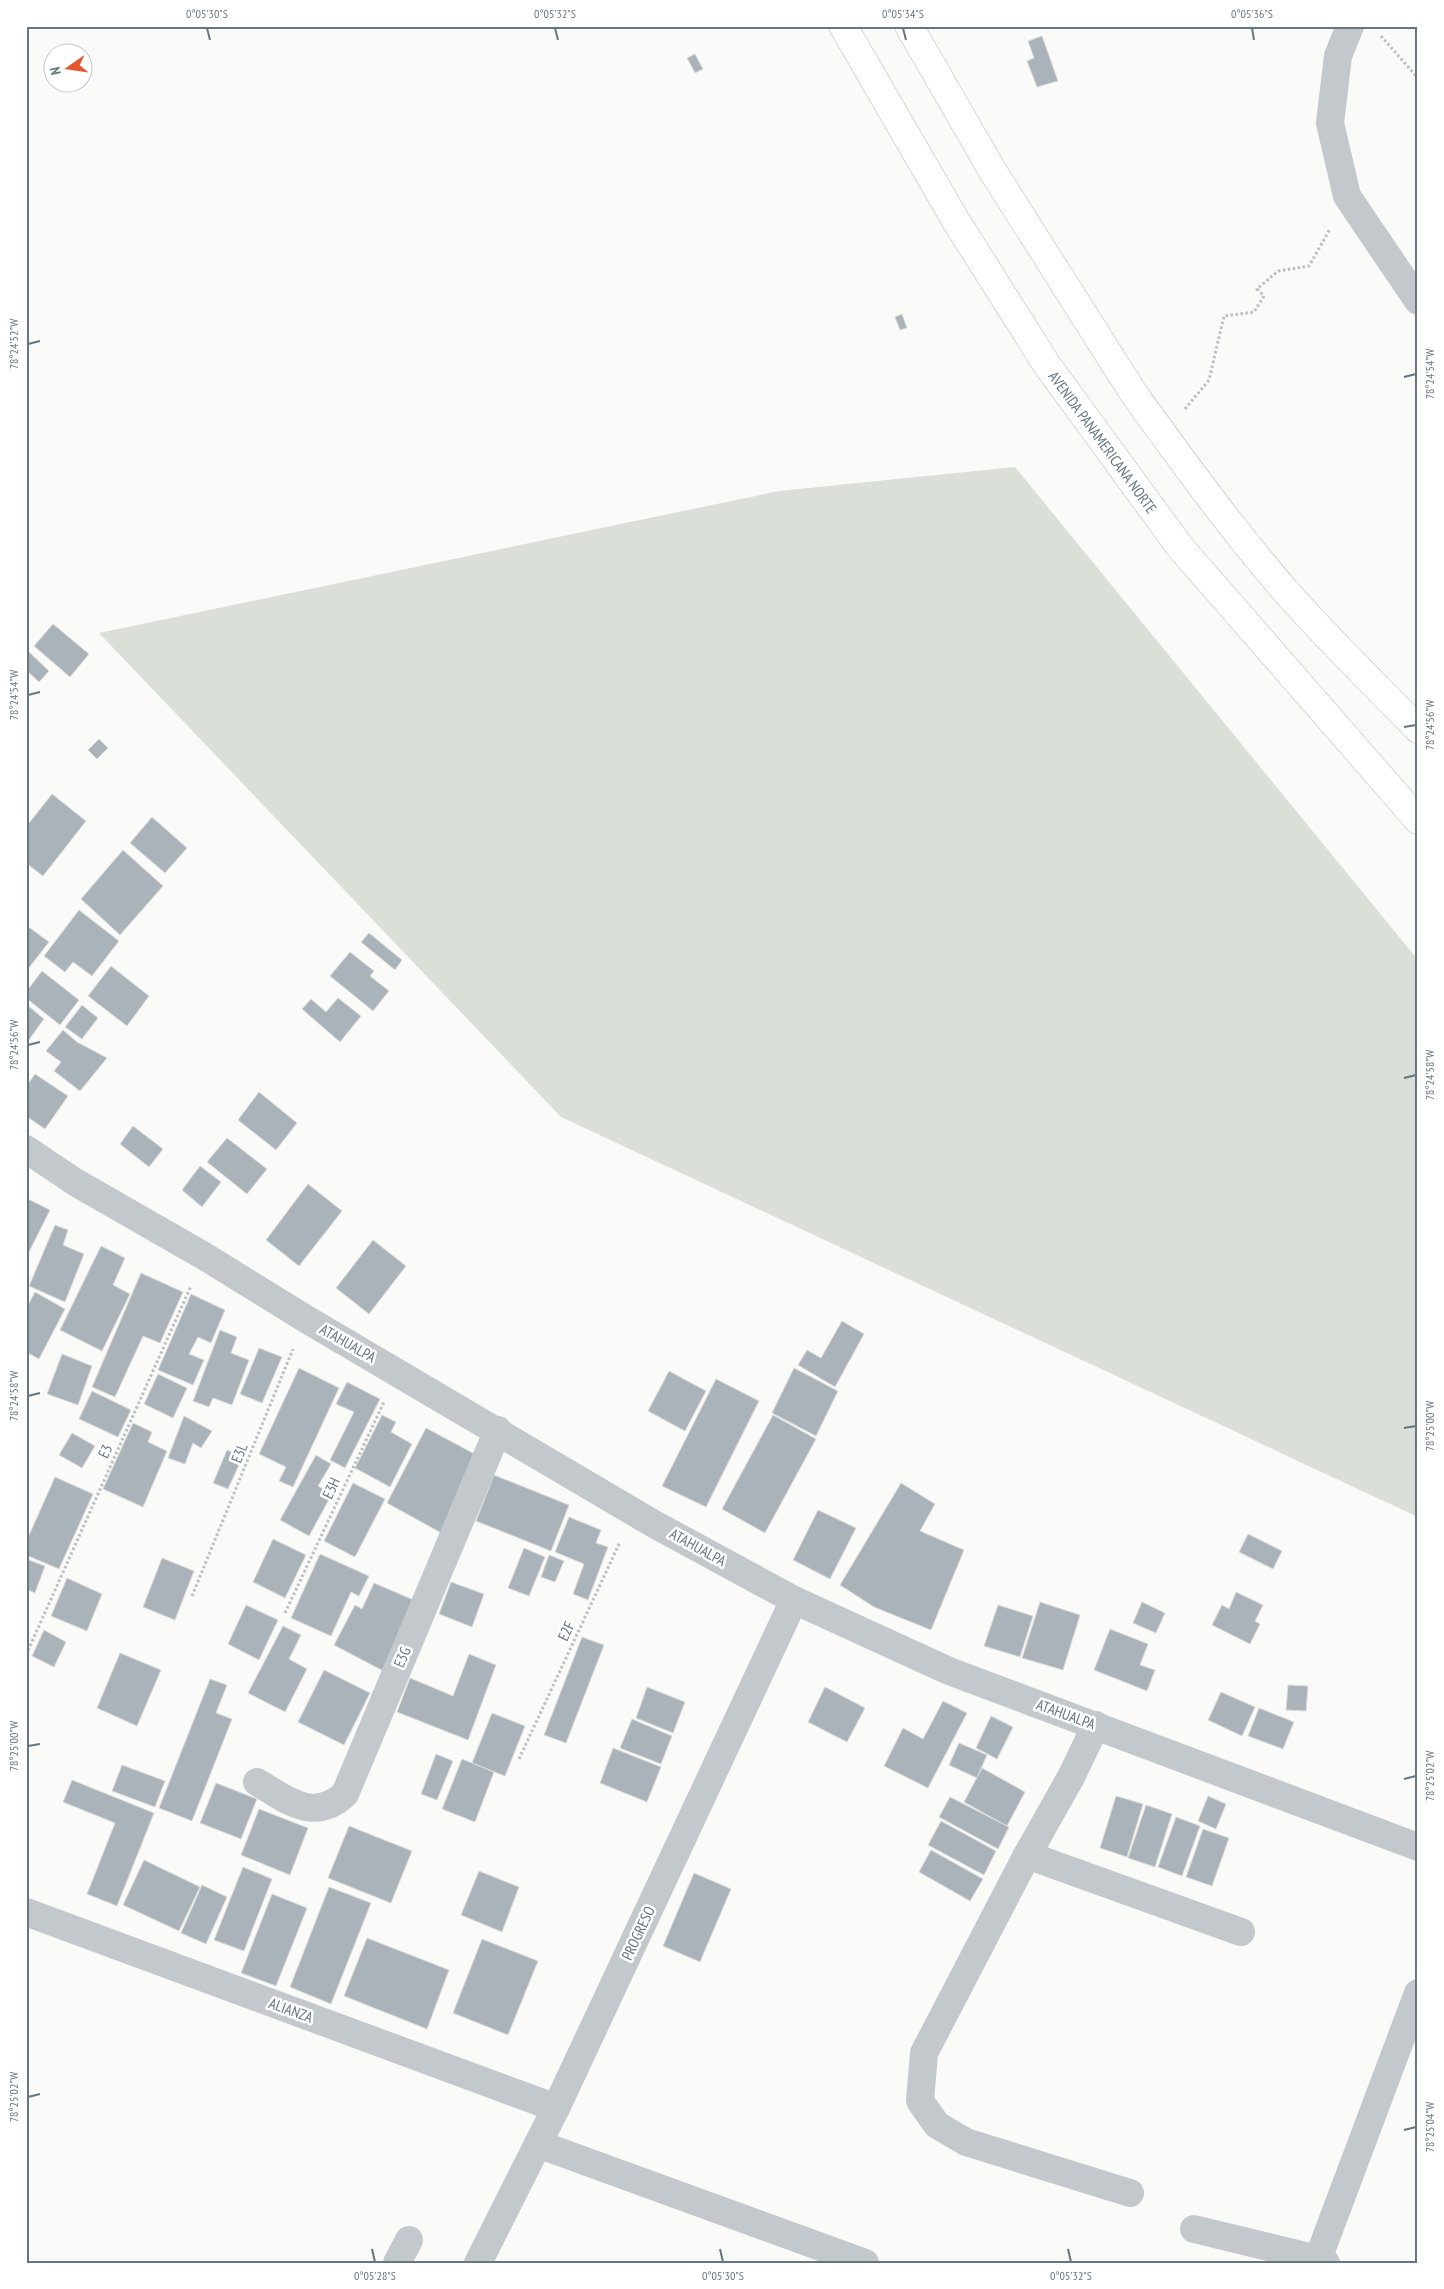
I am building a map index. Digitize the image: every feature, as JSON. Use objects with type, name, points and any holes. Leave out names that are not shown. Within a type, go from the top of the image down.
[{"type":"highway","name":"AVENIDA PANAMERICANA NORTE","points":[[843,26],[956,221],[1058,381],[1180,547],[1418,820]]},
{"type":"highway","points":[[910,26],[992,170],[1134,394],[1157,426],[1217,508],[1290,596],[1418,729]]},
{"type":"street","points":[[1350,26],[1338,56],[1330,123],[1347,196],[1418,301]]},
{"type":"street","name":"ATAHUALPA","points":[[26,1149],[75,1182],[204,1256],[306,1319],[634,1511],[794,1600],[950,1671],[1418,1847]]},
{"type":"street","name":"E3G","points":[[258,1782],[297,1806],[322,1808],[335,1803],[345,1794],[498,1430]]},
{"type":"street","name":"PROGRESO","points":[[478,2263],[556,2108],[794,1600]]},
{"type":"street","points":[[1096,1725],[924,2053],[920,2101],[937,2125],[966,2142],[1130,2193]]},
{"type":"street","points":[[1027,1855],[1240,1932]]},
{"type":"street","name":"ALIANZA","points":[[26,1912],[556,2108]]},
{"type":"street","points":[[1194,2229],[1322,2261],[1418,1993]]},
{"type":"street","points":[[538,2144],[864,2263]]},
{"type":"path","points":[[1379,34],[1418,78]]},
{"type":"path","points":[[1157,426],[1187,407],[1209,380],[1224,316],[1254,312],[1264,296],[1257,289],[1278,271],[1309,266],[1347,196]]},
{"type":"path","name":"E3","points":[[26,1655],[204,1256]]},
{"type":"path","name":"E3L","points":[[192,1596],[306,1319]]},
{"type":"path","name":"E3H","points":[[285,1612],[398,1372]]},
{"type":"path","name":"E2F","points":[[519,1759],[634,1511]]},
{"type":"shaded area","points":[[1015,467],[1418,960],[1418,1517],[561,1117],[99,633],[779,491]]},
{"type":"building","points":[[1042,36],[1058,81],[1037,87],[1027,61],[1034,58],[1028,41]]},
{"type":"building","points":[[695,54],[703,69],[695,73],[687,58]]},
{"type":"building","points":[[902,314],[907,328],[900,330],[895,317]]},
{"type":"building","points":[[53,624],[89,654],[70,677],[34,646]]},
{"type":"building","points":[[26,649],[49,671],[39,682],[26,670]]},
{"type":"building","points":[[99,739],[108,748],[97,759],[88,750]]},
{"type":"building","points":[[52,794],[86,821],[43,876],[26,863],[26,827]]},
{"type":"building","points":[[152,817],[187,848],[165,873],[130,843]]},
{"type":"building","points":[[123,850],[163,886],[120,935],[81,899]]},
{"type":"building","points":[[79,910],[119,941],[92,976],[73,962],[65,972],[44,956]]},
{"type":"building","points":[[26,925],[49,942],[28,969],[26,968]]},
{"type":"building","points":[[369,933],[402,960],[395,970],[361,942]]},
{"type":"building","points":[[350,952],[374,971],[370,976],[389,991],[373,1011],[330,976]]},
{"type":"building","points":[[111,966],[149,996],[127,1026],[88,996]]},
{"type":"building","points":[[42,971],[79,1000],[60,1025],[26,998],[26,992]]},
{"type":"building","points":[[338,998],[361,1016],[340,1042],[302,1009],[311,999],[326,1012]]},
{"type":"building","points":[[26,1004],[44,1019],[28,1041],[26,1040]]},
{"type":"building","points":[[82,1005],[98,1018],[82,1039],[65,1027]]},
{"type":"building","points":[[63,1030],[77,1042],[107,1058],[80,1091],[54,1071],[61,1062],[46,1051]]},
{"type":"building","points":[[35,1074],[68,1096],[45,1129],[26,1116],[26,1087]]},
{"type":"building","points":[[259,1092],[297,1123],[276,1150],[238,1120]]},
{"type":"building","points":[[133,1126],[163,1149],[149,1167],[120,1144]]},
{"type":"building","points":[[227,1138],[267,1169],[247,1194],[207,1162]]},
{"type":"building","points":[[200,1166],[221,1182],[202,1207],[182,1190]]},
{"type":"building","points":[[308,1184],[342,1211],[299,1266],[266,1240]]},
{"type":"building","points":[[26,1198],[50,1210],[26,1258]]},
{"type":"building","points":[[55,1225],[68,1230],[63,1245],[84,1254],[65,1302],[29,1286]]},
{"type":"building","points":[[373,1240],[406,1266],[369,1314],[336,1288]]},
{"type":"building","points":[[101,1246],[125,1258],[113,1285],[130,1294],[102,1351],[60,1330]]},
{"type":"building","points":[[141,1273],[183,1292],[160,1343],[143,1336],[115,1397],[92,1387]]},
{"type":"building","points":[[35,1292],[65,1309],[39,1359],[26,1352],[26,1309]]},
{"type":"building","points":[[191,1294],[225,1310],[211,1343],[198,1337],[189,1354],[204,1360],[193,1385],[158,1370]]},
{"type":"building","points":[[842,1321],[864,1334],[835,1387],[798,1365],[807,1350],[821,1358]]},
{"type":"building","points":[[220,1330],[237,1337],[231,1353],[249,1360],[232,1405],[213,1398],[209,1407],[193,1401]]},
{"type":"building","points":[[259,1348],[282,1357],[262,1403],[240,1394]]},
{"type":"building","points":[[62,1354],[92,1366],[78,1405],[47,1394]]},
{"type":"building","points":[[299,1368],[339,1388],[293,1487],[279,1481],[286,1467],[259,1454]]},
{"type":"building","points":[[794,1368],[838,1391],[816,1436],[772,1413]]},
{"type":"building","points":[[669,1371],[706,1391],[685,1431],[648,1411]]},
{"type":"building","points":[[158,1374],[187,1388],[173,1418],[144,1404]]},
{"type":"building","points":[[716,1379],[759,1401],[706,1507],[662,1486]]},
{"type":"building","points":[[347,1382],[380,1399],[345,1468],[330,1460],[354,1412],[336,1404]]},
{"type":"building","points":[[92,1391],[131,1410],[118,1437],[79,1419]]},
{"type":"building","points":[[382,1415],[396,1422],[391,1432],[412,1444],[390,1487],[355,1468]]},
{"type":"building","points":[[773,1415],[816,1439],[765,1533],[722,1509]]},
{"type":"building","points":[[184,1416],[212,1431],[201,1448],[193,1443],[185,1464],[168,1458]]},
{"type":"building","points":[[133,1423],[152,1432],[148,1442],[167,1451],[143,1507],[103,1489]]},
{"type":"building","points":[[426,1428],[484,1459],[445,1535],[387,1503]]},
{"type":"building","points":[[72,1433],[95,1446],[82,1468],[59,1455]]},
{"type":"building","points":[[227,1450],[243,1456],[228,1489],[213,1483]]},
{"type":"building","points":[[316,1455],[331,1464],[318,1486],[332,1494],[309,1536],[280,1520]]},
{"type":"building","points":[[494,1475],[569,1505],[551,1551],[476,1521]]},
{"type":"building","points":[[55,1477],[93,1494],[59,1569],[26,1555],[26,1542]]},
{"type":"building","points":[[353,1483],[385,1499],[355,1557],[324,1541]]},
{"type":"building","points":[[901,1483],[935,1504],[920,1531],[964,1550],[931,1630],[874,1607],[840,1585]]},
{"type":"building","points":[[818,1510],[856,1528],[830,1579],[793,1560]]},
{"type":"building","points":[[569,1517],[601,1530],[596,1543],[608,1547],[588,1600],[573,1594],[584,1564],[555,1552]]},
{"type":"building","points":[[1248,1534],[1282,1551],[1273,1569],[1239,1552]]},
{"type":"building","points":[[273,1539],[306,1555],[285,1598],[253,1582]]},
{"type":"building","points":[[524,1548],[545,1557],[529,1596],[508,1588]]},
{"type":"building","points":[[320,1554],[369,1576],[359,1596],[351,1592],[331,1636],[291,1618]]},
{"type":"building","points":[[549,1555],[564,1561],[555,1582],[541,1577]]},
{"type":"building","points":[[162,1558],[194,1571],[175,1620],[143,1607]]},
{"type":"building","points":[[26,1559],[45,1566],[35,1593],[26,1589]]},
{"type":"building","points":[[67,1578],[102,1594],[87,1631],[51,1616]]},
{"type":"building","points":[[451,1582],[484,1594],[472,1627],[439,1614]]},
{"type":"building","points":[[374,1583],[423,1604],[389,1674],[334,1645],[355,1605],[362,1609]]},
{"type":"building","points":[[1236,1592],[1263,1605],[1255,1621],[1260,1624],[1250,1644],[1212,1625],[1222,1605],[1229,1609]]},
{"type":"building","points":[[1040,1602],[1080,1615],[1063,1670],[1022,1658]]},
{"type":"building","points":[[1142,1602],[1165,1613],[1156,1633],[1133,1623]]},
{"type":"building","points":[[246,1605],[278,1620],[259,1660],[228,1644]]},
{"type":"building","points":[[998,1605],[1033,1616],[1020,1657],[984,1646]]},
{"type":"building","points":[[283,1626],[301,1635],[289,1659],[307,1669],[285,1712],[248,1693]]},
{"type":"building","points":[[1110,1629],[1148,1644],[1140,1665],[1155,1670],[1147,1691],[1094,1670]]},
{"type":"building","points":[[44,1630],[66,1642],[54,1667],[32,1656]]},
{"type":"building","points":[[582,1637],[604,1645],[566,1743],[544,1735]]},
{"type":"building","points":[[120,1653],[161,1670],[137,1726],[97,1708]]},
{"type":"building","points":[[469,1654],[496,1665],[468,1740],[397,1712],[410,1678],[453,1696]]},
{"type":"building","points":[[324,1670],[370,1693],[344,1745],[298,1722]]},
{"type":"building","points":[[210,1679],[227,1685],[216,1713],[232,1719],[192,1821],[159,1808]]},
{"type":"building","points":[[1288,1685],[1308,1686],[1306,1711],[1286,1710]]},
{"type":"building","points":[[647,1687],[685,1702],[673,1733],[636,1718]]},
{"type":"building","points":[[825,1687],[865,1708],[847,1742],[808,1722]]},
{"type":"building","points":[[1221,1692],[1255,1707],[1242,1736],[1208,1720]]},
{"type":"building","points":[[943,1701],[967,1713],[928,1788],[884,1766],[903,1728],[923,1739]]},
{"type":"building","points":[[1259,1708],[1294,1722],[1283,1749],[1248,1736]]},
{"type":"building","points":[[492,1713],[525,1726],[505,1776],[472,1763]]},
{"type":"building","points":[[991,1716],[1013,1727],[997,1759],[976,1748]]},
{"type":"building","points":[[632,1719],[672,1736],[661,1764],[620,1748]]},
{"type":"building","points":[[959,1743],[987,1755],[977,1778],[949,1765]]},
{"type":"building","points":[[613,1748],[661,1767],[647,1802],[600,1783]]},
{"type":"building","points":[[436,1754],[453,1761],[437,1800],[421,1794]]},
{"type":"building","points":[[462,1759],[494,1772],[475,1822],[442,1809]]},
{"type":"building","points":[[122,1765],[165,1781],[155,1807],[112,1791]]},
{"type":"building","points":[[982,1768],[1025,1792],[1007,1826],[964,1802]]},
{"type":"building","points":[[72,1780],[154,1813],[117,1906],[87,1894],[115,1823],[63,1802]]},
{"type":"building","points":[[216,1783],[257,1799],[241,1839],[200,1823]]},
{"type":"building","points":[[1116,1796],[1143,1804],[1127,1857],[1100,1848]]},
{"type":"building","points":[[1208,1796],[1226,1804],[1216,1829],[1198,1821]]},
{"type":"building","points":[[950,1797],[1009,1827],[998,1849],[939,1817]]},
{"type":"building","points":[[1146,1805],[1172,1814],[1155,1867],[1128,1858]]},
{"type":"building","points":[[259,1809],[308,1828],[290,1875],[241,1855]]},
{"type":"building","points":[[1176,1817],[1200,1826],[1182,1876],[1158,1867]]},
{"type":"building","points":[[941,1821],[996,1851],[984,1875],[928,1845]]},
{"type":"building","points":[[349,1826],[412,1851],[391,1903],[328,1878]]},
{"type":"building","points":[[1203,1829],[1229,1838],[1212,1886],[1186,1877]]},
{"type":"building","points":[[931,1850],[983,1879],[970,1901],[919,1872]]},
{"type":"building","points":[[144,1860],[200,1887],[179,1931],[123,1905]]},
{"type":"building","points":[[243,1867],[272,1879],[244,1951],[214,1940]]},
{"type":"building","points":[[479,1871],[519,1887],[502,1932],[461,1915]]},
{"type":"building","points":[[694,1873],[731,1889],[700,1962],[663,1946]]},
{"type":"building","points":[[202,1885],[227,1897],[206,1944],[181,1933]]},
{"type":"building","points":[[329,1887],[371,1903],[331,2004],[290,1987]]},
{"type":"building","points":[[272,1894],[307,1908],[276,1986],[241,1973]]},
{"type":"building","points":[[367,1938],[449,1970],[427,2029],[344,1996]]},
{"type":"building","points":[[482,1939],[538,1961],[508,2035],[453,2013]]}]
